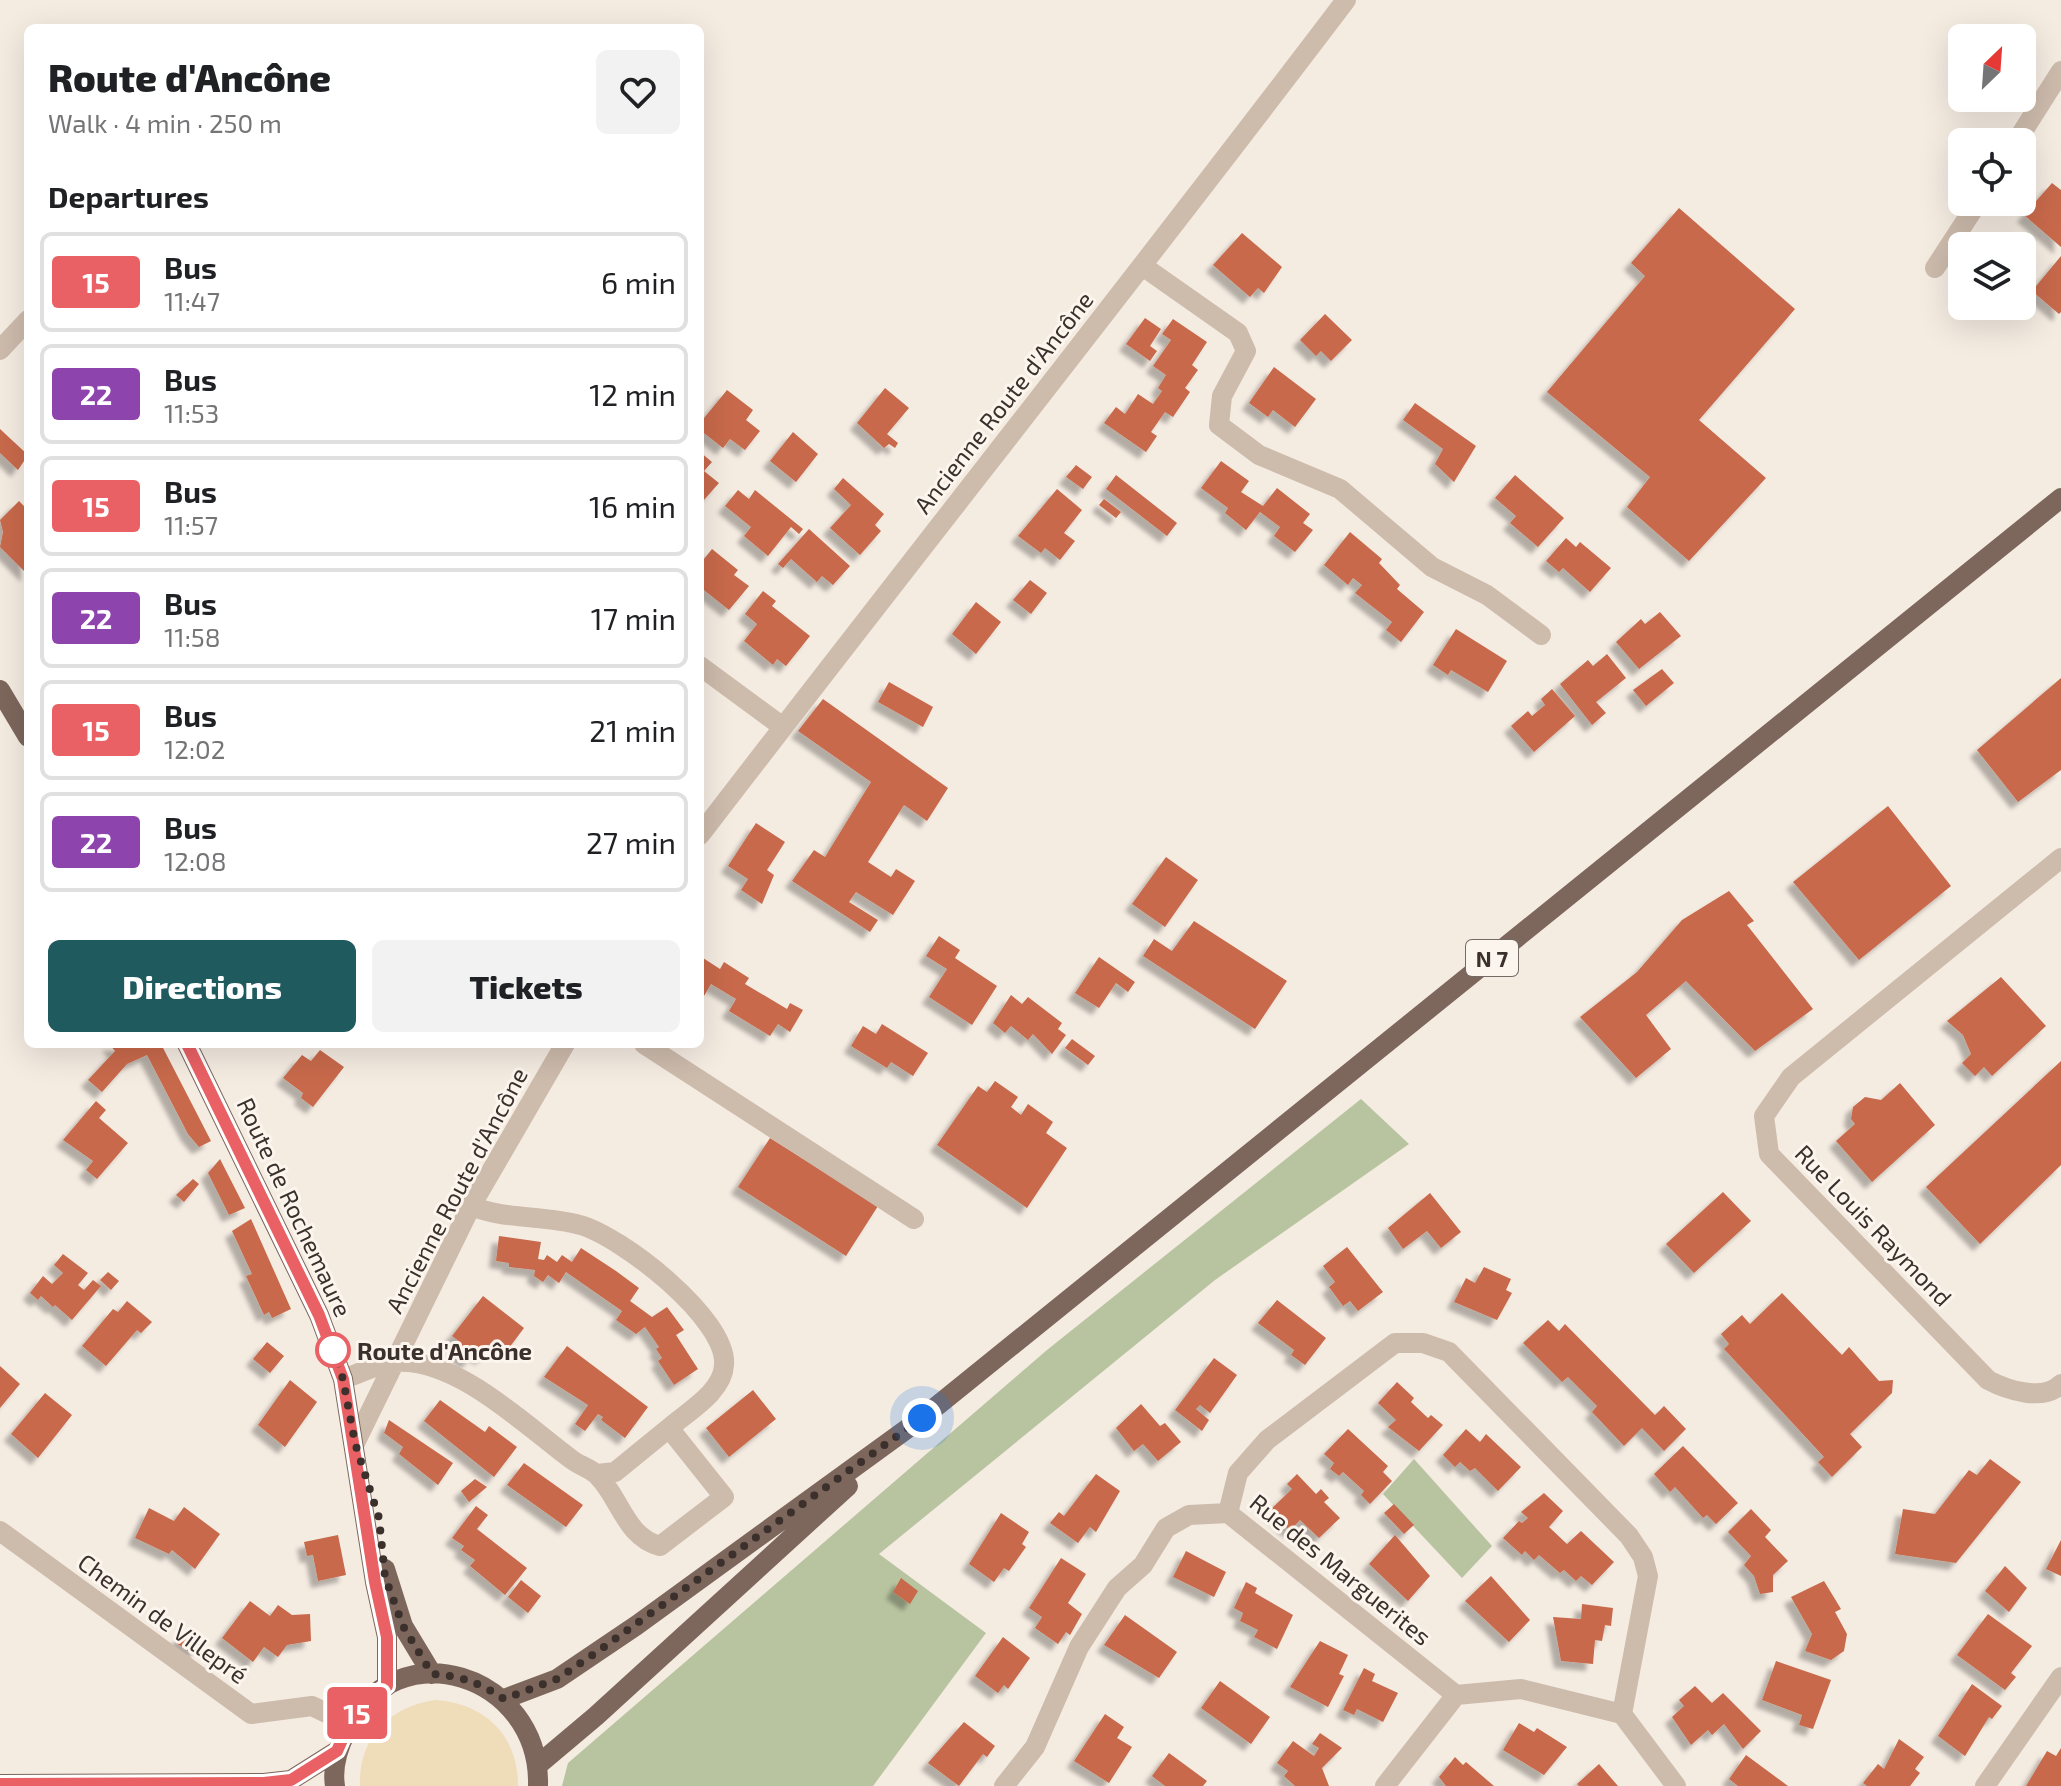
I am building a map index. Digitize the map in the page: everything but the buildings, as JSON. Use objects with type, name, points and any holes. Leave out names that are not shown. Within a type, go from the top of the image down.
[{"type":"main road","name":"N 7","points":[[504,1699],[569,1671],[922,1418],[2061,498]]},
{"type":"main road","points":[[0,690],[24,730]]},
{"type":"main road","name":"Route de Rochemaure","points":[[189,1048],[319,1315],[343,1379],[375,1582],[387,1637],[387,1686]]},
{"type":"main road","name":"N 7","points":[[539,1764],[596,1716],[922,1418]]},
{"type":"main road","name":"Route de Rochemaure","points":[[355,1443],[379,1518],[385,1577],[403,1626],[432,1674]]},
{"type":"main road","points":[[335,1786],[337,1751],[349,1724],[366,1701],[387,1686],[409,1677],[432,1674],[458,1676],[482,1685],[504,1699],[521,1718],[532,1740],[539,1764],[538,1786]]},
{"type":"main road","points":[[0,1784],[264,1783],[291,1780],[337,1751]]},
{"type":"street","name":"Ancienne Route d'Ancône","points":[[704,830],[1144,267],[1346,0]]},
{"type":"street","points":[[2025,128],[2061,71]]},
{"type":"street","points":[[1935,268],[1969,216]]},
{"type":"street","points":[[1144,267],[1238,333],[1246,351],[1222,396],[1219,425],[1259,455],[1340,489],[1432,567],[1487,595],[1541,635]]},
{"type":"street","points":[[0,350],[24,324]]},
{"type":"street","points":[[704,669],[783,727]]},
{"type":"street","name":"Rue Louis Raymond","points":[[2061,858],[1791,1077],[1764,1116],[1769,1154],[1988,1380],[2007,1390],[2029,1392],[2056,1389],[2061,1384]]},
{"type":"street","name":"Ancienne Route d'Ancône","points":[[355,1443],[471,1206],[563,1048]]},
{"type":"street","points":[[650,1048],[914,1219]]},
{"type":"street","points":[[471,1206],[580,1225],[604,1235],[692,1301],[718,1335],[725,1366],[715,1389],[615,1472],[597,1474]]},
{"type":"street","name":"Rue des Marguerites","points":[[1456,1695],[1228,1513],[1238,1473],[1267,1440],[1395,1343],[1423,1343],[1449,1352],[1629,1536],[1643,1557],[1648,1576],[1622,1714]]},
{"type":"street","points":[[343,1379],[396,1362],[431,1368],[489,1396],[575,1462],[597,1474],[616,1506],[646,1542],[660,1546],[724,1497],[669,1428]]},
{"type":"street","points":[[1010,1784],[1035,1747],[1079,1647],[1117,1588],[1143,1565],[1166,1528],[1189,1515],[1228,1513]]},
{"type":"street","name":"Chemin de Villepré","points":[[0,1531],[251,1714],[312,1706],[349,1724]]},
{"type":"street","points":[[1985,1786],[2061,1677]]},
{"type":"street","points":[[1394,1783],[1456,1695],[1521,1689],[1622,1714],[1676,1786]]},
{"type":"green space","points":[[1361,1099],[1409,1144],[1215,1280],[879,1554],[986,1633],[873,1786],[562,1786],[568,1763],[1047,1350]]},
{"type":"green space","points":[[1414,1459],[1492,1546],[1462,1578],[1383,1494]]},
{"type":"sand","points":[[436,1700],[470,1708],[496,1726],[512,1752],[518,1786],[360,1786],[365,1753],[380,1727],[404,1709]]},
{"type":"bus line","name":"15","points":[[0,1784],[264,1783],[291,1780],[337,1751],[349,1724],[366,1701],[387,1686],[387,1637],[375,1582],[343,1379],[319,1315],[256,1180],[189,1048]]},
{"type":"place","name":"Route d'Ancône","points":[[333,1350]]},
{"type":"route","points":[[333,1350],[343,1379],[355,1443],[379,1518],[385,1577],[403,1626],[432,1674],[458,1676],[482,1685],[504,1699],[557,1679],[637,1625],[922,1418]]}]
